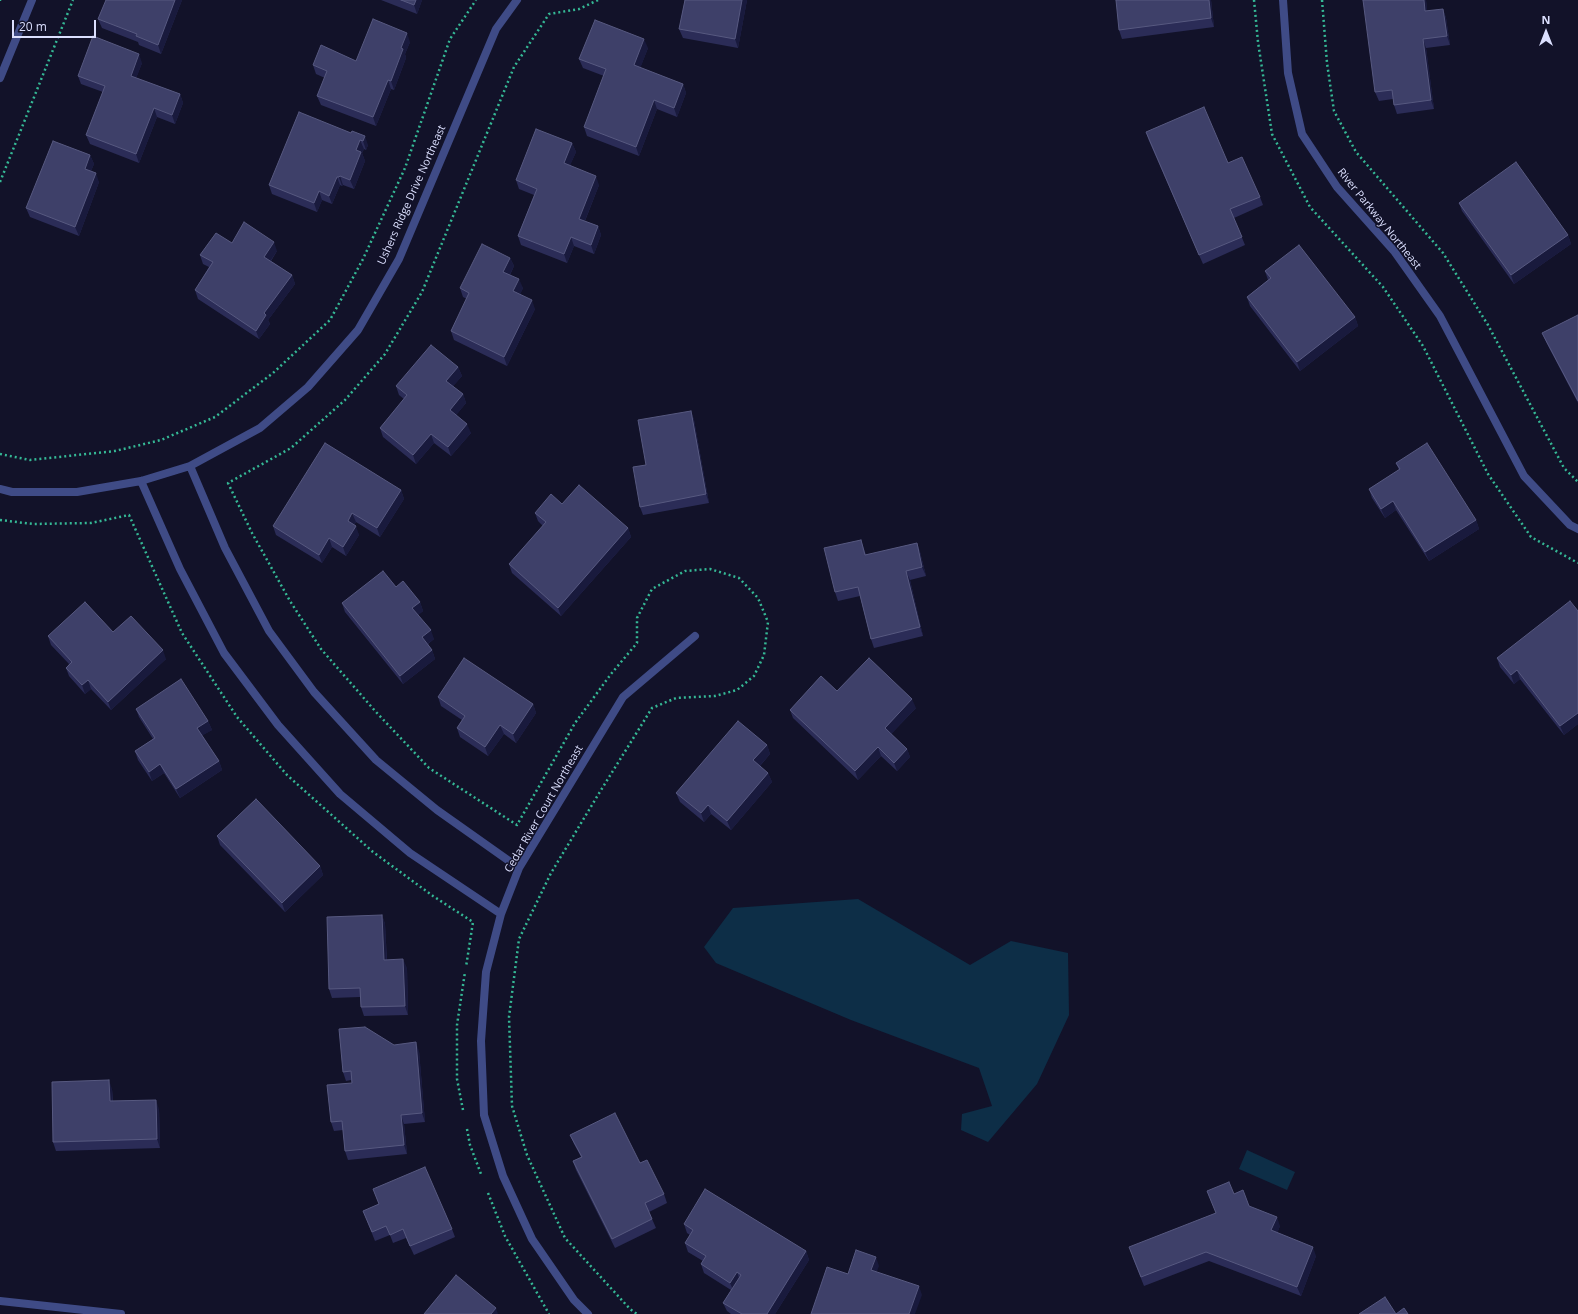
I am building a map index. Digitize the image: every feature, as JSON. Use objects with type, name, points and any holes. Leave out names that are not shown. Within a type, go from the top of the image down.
[{"type":"street","points":[[0,78],[32,0]]},
{"type":"street","name":"Ushers Ridge Drive Northeast","points":[[0,489],[12,492],[76,492],[141,482],[190,466],[260,428],[308,387],[358,330],[399,259],[496,28],[517,0]]},
{"type":"street","name":"River Parkway Northeast","points":[[1283,0],[1288,73],[1302,134],[1337,187],[1394,251],[1440,316],[1524,476],[1570,525],[1578,529]]},
{"type":"street","points":[[190,466],[226,548],[268,631],[314,692],[376,760],[437,810],[520,868]]},
{"type":"street","points":[[141,482],[180,569],[224,653],[278,725],[340,794],[410,853],[501,914]]},
{"type":"street","name":"Cedar River Court Northeast","points":[[588,1314],[574,1300],[532,1239],[503,1176],[484,1114],[481,1041],[486,972],[501,914],[520,868],[623,697],[696,636]]},
{"type":"street","points":[[0,1301],[121,1314]]},
{"type":"path","points":[[0,182],[73,0]]},
{"type":"path","points":[[0,454],[30,460],[115,451],[161,440],[215,417],[273,372],[330,320],[363,259],[405,168],[450,39],[476,0]]},
{"type":"path","points":[[598,0],[579,8],[549,14],[514,67],[422,292],[385,354],[345,400],[291,448],[228,483],[252,533],[290,601],[326,655],[376,712],[429,768],[517,825],[575,723],[611,674],[637,643],[637,618],[652,588],[685,571],[710,569],[738,578],[758,598],[768,622],[764,655],[754,676],[738,690],[715,696],[676,698],[652,708],[551,873],[520,940],[509,1017],[512,1106],[527,1155],[565,1238],[630,1309],[637,1314]]},
{"type":"path","points":[[1254,0],[1258,42],[1272,134],[1310,207],[1383,287],[1423,346],[1488,474],[1531,537],[1578,563]]},
{"type":"path","points":[[1322,0],[1327,63],[1334,111],[1356,152],[1442,253],[1488,325],[1564,468],[1578,482]]},
{"type":"path","points":[[0,520],[33,524],[91,523],[129,515],[182,633],[242,722],[287,775],[373,852],[433,896],[473,922],[457,1025],[457,1079],[464,1116]]},
{"type":"path","points":[[466,1123],[470,1145],[483,1180]]},
{"type":"path","points":[[486,1187],[505,1236],[549,1314]]},
{"type":"water","points":[[858,899],[970,965],[1011,941],[1068,953],[1069,1015],[1037,1084],[988,1142],[961,1130],[962,1114],[992,1106],[979,1068],[851,1020],[716,963],[704,947],[733,908]]},
{"type":"water","points":[[1247,1150],[1295,1172],[1287,1190],[1239,1169]]},
{"type":"building","points":[[106,0],[175,0],[158,45],[136,36],[137,34],[98,19]]},
{"type":"building","points":[[401,0],[416,0],[414,5]]},
{"type":"building","points":[[685,0],[742,0],[735,39],[679,29]]},
{"type":"building","points":[[1116,0],[1209,0],[1211,18],[1119,30]]},
{"type":"building","points":[[1363,0],[1424,0],[1425,11],[1443,9],[1447,36],[1423,39],[1431,100],[1394,105],[1392,90],[1375,92]]},
{"type":"building","points":[[373,19],[407,33],[401,48],[403,49],[391,81],[388,80],[373,117],[317,96],[327,71],[313,65],[321,45],[356,61]]},
{"type":"building","points":[[595,20],[644,39],[634,65],[683,84],[674,108],[654,100],[636,147],[584,127],[606,69],[579,59]]},
{"type":"building","points":[[93,36],[139,54],[131,76],[180,94],[172,115],[154,108],[136,154],[86,135],[105,86],[78,76]]},
{"type":"building","points":[[1204,107],[1228,163],[1242,157],[1260,197],[1230,209],[1242,237],[1199,255],[1146,132]]},
{"type":"building","points":[[299,112],[351,133],[352,131],[365,136],[363,141],[360,140],[356,150],[361,152],[350,180],[340,176],[337,177],[329,196],[319,191],[314,203],[269,185]]},
{"type":"building","points":[[536,129],[572,143],[564,163],[596,176],[579,219],[598,226],[591,245],[571,237],[564,254],[518,236],[537,189],[516,180]]},
{"type":"building","points":[[53,141],[90,155],[85,169],[96,173],[75,227],[26,208]]},
{"type":"building","points":[[1516,162],[1568,235],[1511,275],[1459,203]]},
{"type":"building","points":[[244,222],[274,242],[264,257],[292,275],[264,313],[266,315],[256,331],[195,290],[213,262],[200,255],[216,233],[232,243]]},
{"type":"building","points":[[482,244],[510,258],[503,272],[519,279],[513,291],[532,300],[504,357],[451,331],[469,293],[460,288]]},
{"type":"building","points":[[1299,245],[1355,317],[1297,362],[1247,297],[1271,278],[1265,271]]},
{"type":"building","points":[[1578,315],[1578,401],[1542,333]]},
{"type":"building","points":[[431,345],[458,367],[446,381],[463,394],[450,410],[467,424],[448,447],[431,434],[413,455],[380,428],[407,395],[396,386]]},
{"type":"building","points":[[691,411],[706,494],[640,507],[633,467],[646,465],[638,420]]},
{"type":"building","points":[[325,443],[401,490],[377,528],[352,513],[348,521],[356,526],[343,547],[329,538],[319,555],[273,526]]},
{"type":"building","points":[[1427,443],[1476,520],[1425,552],[1393,501],[1381,509],[1369,489],[1400,469],[1396,463]]},
{"type":"building","points":[[579,485],[628,528],[558,608],[509,564],[546,522],[535,513],[551,494],[562,504]]},
{"type":"building","points":[[861,540],[865,555],[917,543],[922,567],[906,571],[920,627],[871,639],[858,587],[835,592],[824,548]]},
{"type":"building","points":[[383,571],[396,587],[403,581],[420,602],[412,608],[431,630],[422,637],[432,650],[400,676],[342,603]]},
{"type":"building","points":[[1570,601],[1578,611],[1578,713],[1560,726],[1517,670],[1511,675],[1497,658]]},
{"type":"building","points":[[85,602],[113,632],[131,616],[163,650],[108,702],[88,680],[82,685],[66,668],[72,662],[48,636]]},
{"type":"building","points":[[464,658],[533,704],[513,734],[500,725],[485,747],[457,728],[465,716],[438,697]]},
{"type":"building","points":[[869,658],[912,699],[885,728],[907,749],[894,763],[878,747],[855,771],[790,710],[821,676],[837,691]]},
{"type":"building","points":[[181,679],[208,721],[197,728],[219,761],[176,789],[160,764],[149,772],[135,751],[155,738],[136,709]]},
{"type":"building","points":[[738,721],[767,745],[753,760],[768,773],[727,821],[708,805],[701,813],[676,793]]},
{"type":"building","points":[[256,799],[320,866],[282,903],[217,836]]},
{"type":"building","points":[[382,915],[384,960],[403,959],[405,1006],[361,1007],[360,988],[329,989],[327,917]]},
{"type":"building","points":[[365,1027],[394,1045],[416,1042],[422,1113],[401,1115],[404,1145],[345,1151],[342,1121],[331,1122],[327,1085],[352,1083],[351,1071],[343,1072],[339,1029]]},
{"type":"building","points":[[109,1080],[110,1101],[156,1100],[157,1139],[53,1142],[52,1082]]},
{"type":"building","points":[[615,1113],[640,1163],[647,1160],[664,1194],[645,1203],[652,1219],[612,1239],[573,1161],[582,1157],[570,1135]]},
{"type":"building","points":[[425,1167],[452,1229],[410,1246],[403,1229],[390,1235],[386,1226],[372,1232],[363,1211],[379,1204],[373,1189]]},
{"type":"building","points":[[1229,1182],[1234,1194],[1243,1190],[1249,1206],[1277,1217],[1271,1230],[1313,1247],[1297,1287],[1206,1252],[1141,1277],[1129,1247],[1216,1213],[1207,1191]]},
{"type":"building","points":[[705,1189],[806,1251],[767,1314],[742,1314],[723,1303],[741,1275],[737,1272],[730,1283],[701,1264],[706,1256],[685,1243],[693,1230],[684,1224]]},
{"type":"building","points":[[856,1250],[876,1257],[871,1270],[919,1286],[909,1314],[811,1314],[827,1267],[848,1274]]},
{"type":"building","points":[[456,1275],[496,1308],[491,1314],[424,1314]]},
{"type":"building","points":[[1385,1297],[1396,1314],[1359,1314]]},
{"type":"building","points":[[1404,1308],[1408,1314],[1396,1314]]}]
